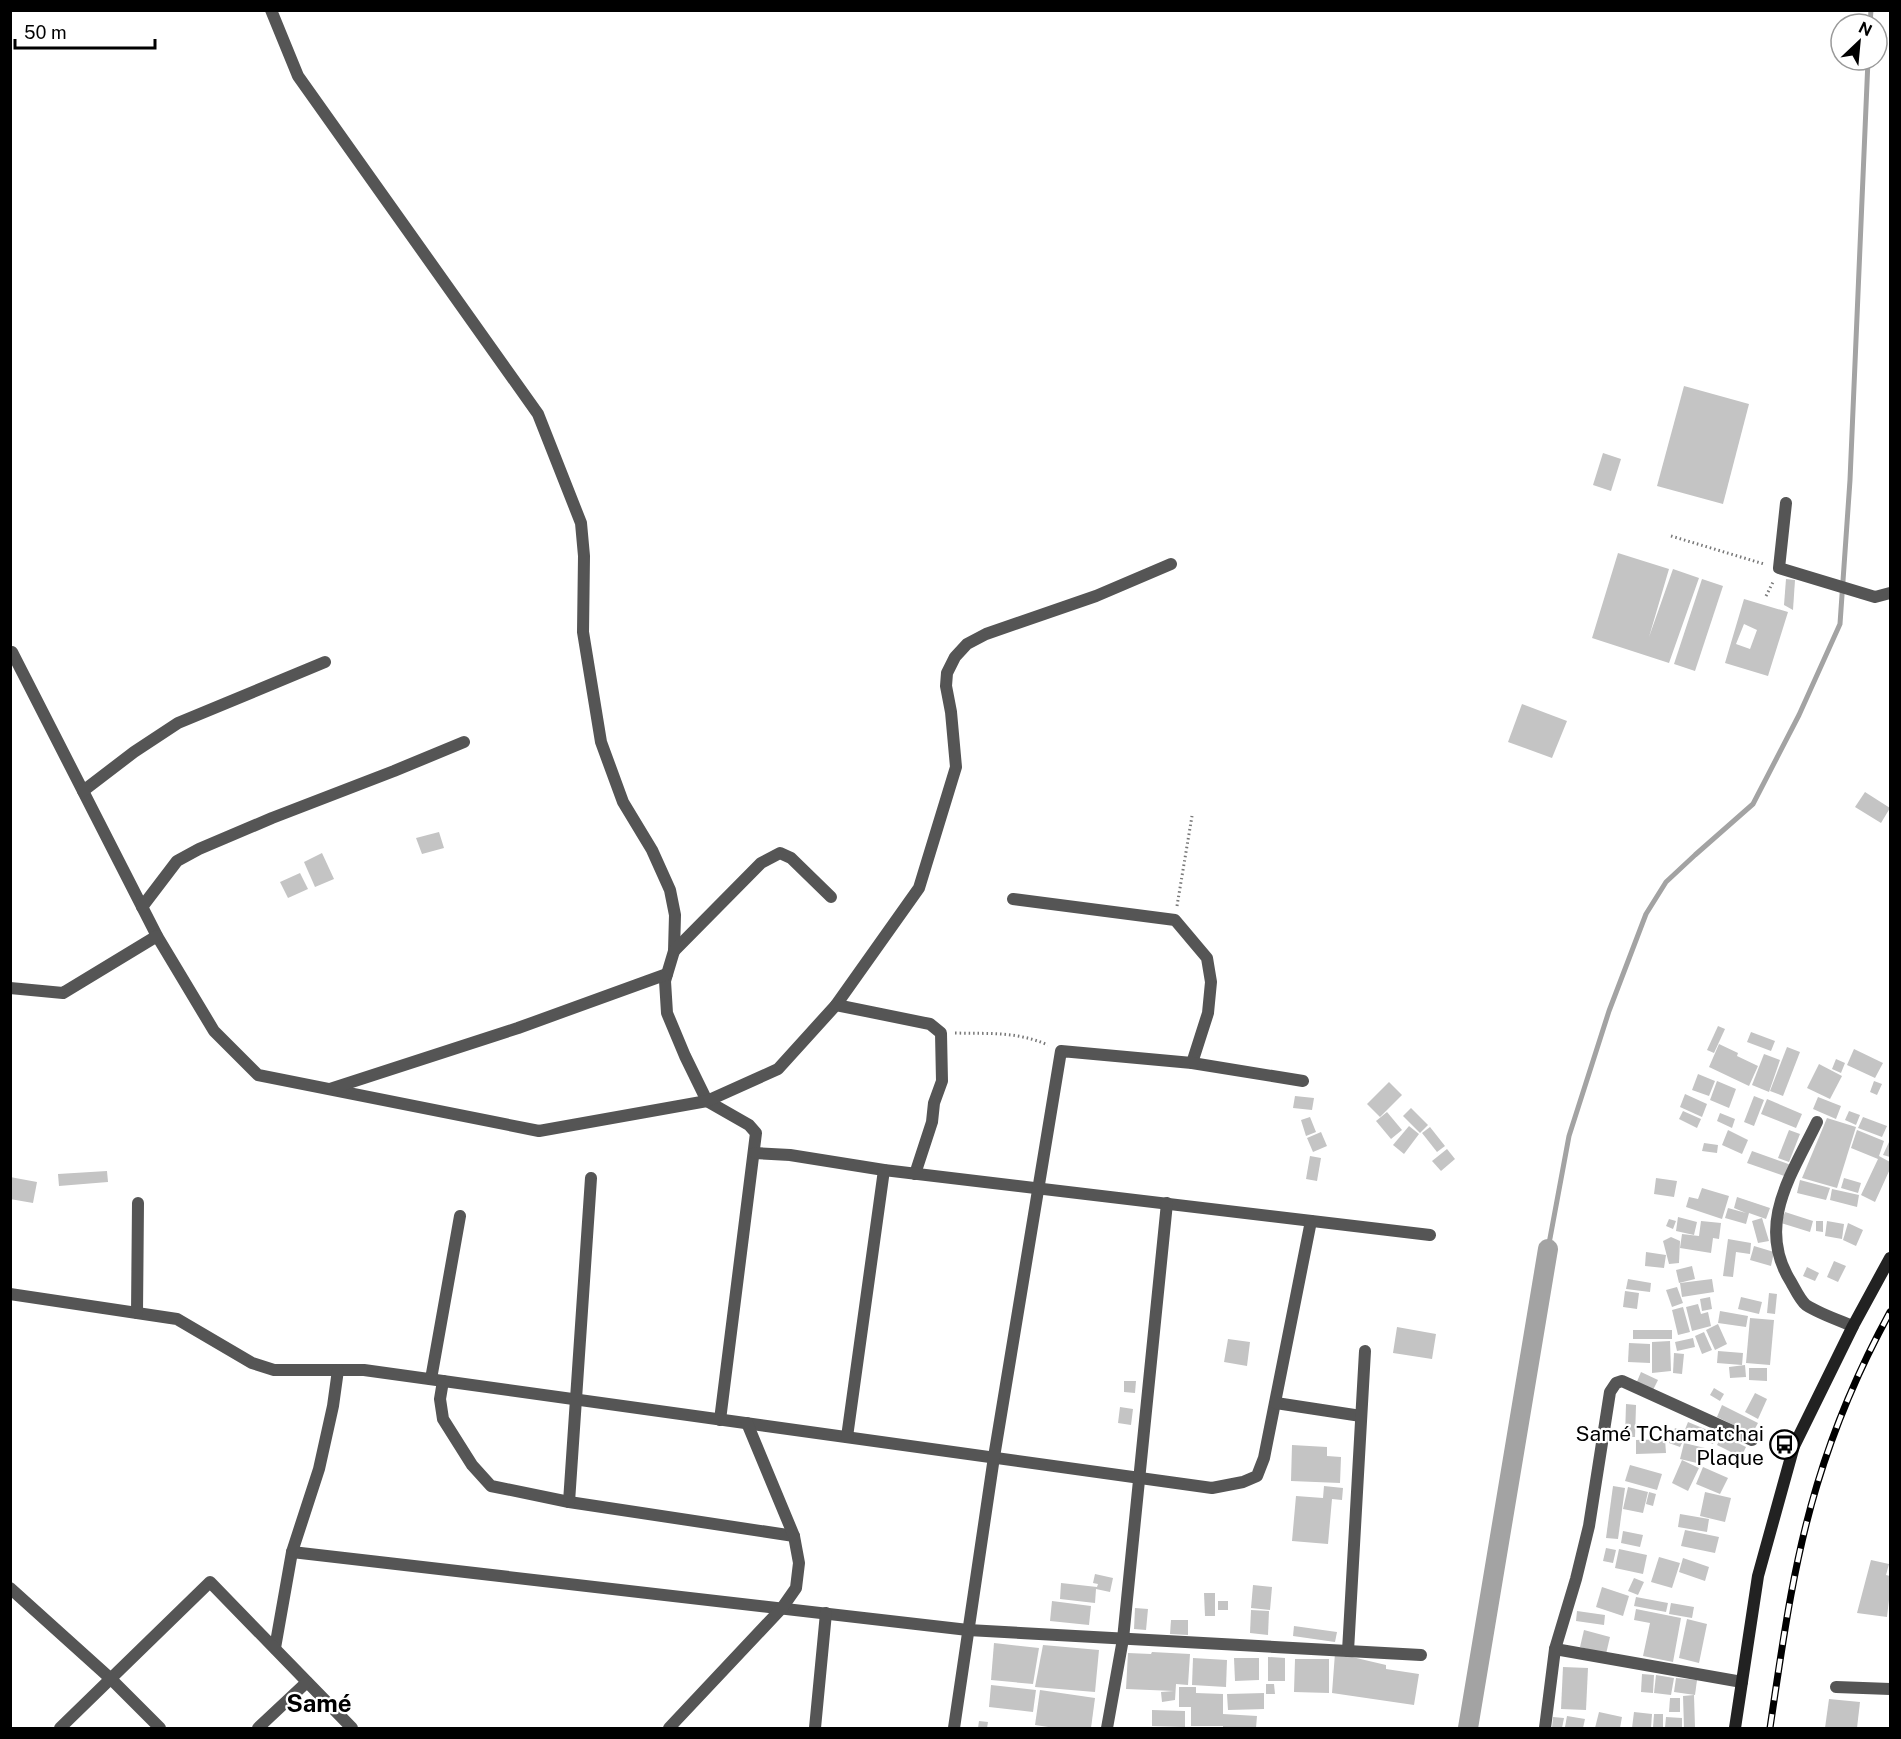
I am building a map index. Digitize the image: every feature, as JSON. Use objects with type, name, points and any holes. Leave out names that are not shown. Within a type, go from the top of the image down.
[{"type":"main road","points":[[1735,1728],[1758,1576],[1794,1446],[1853,1326],[1890,1258]]},
{"type":"street","points":[[271,10],[298,76],[538,414],[581,523],[584,556],[583,632],[601,742],[623,802],[652,850],[670,890],[675,915],[674,951],[665,981],[667,1013],[707,1101],[749,1125],[756,1133],[720,1420]]},
{"type":"street","points":[[1786,503],[1779,568],[1875,597],[1890,593]]},
{"type":"street","points":[[12,652],[157,936],[214,1031],[258,1075],[539,1131],[707,1101],[778,1069],[836,1005],[919,888],[956,767],[946,686],[947,673],[955,657],[967,644],[986,634],[1096,596],[1171,564]]},
{"type":"street","points":[[83,791],[134,752],[178,723],[325,662]]},
{"type":"street","points":[[142,907],[177,861],[199,849],[464,742]]},
{"type":"street","points":[[674,951],[761,863],[780,853],[791,858],[831,897]]},
{"type":"street","points":[[1013,899],[1175,920],[1207,958],[1211,982],[1208,1013],[1192,1063]]},
{"type":"street","points":[[10,988],[63,993],[157,936]]},
{"type":"street","points":[[329,1089],[518,1028],[667,974]]},
{"type":"street","points":[[836,1005],[930,1024],[941,1033],[942,1081],[934,1102],[932,1122],[915,1174]]},
{"type":"street","points":[[954,1728],[994,1457],[1060,1052],[1192,1063],[1303,1081]]},
{"type":"street","points":[[1817,1122],[1782,1196],[1776,1219],[1777,1246],[1783,1270],[1805,1304],[1853,1326]]},
{"type":"street","points":[[755,1153],[790,1155],[915,1174],[1430,1235]]},
{"type":"street","points":[[847,1437],[884,1170]]},
{"type":"street","points":[[569,1502],[591,1178]]},
{"type":"street","points":[[138,1203],[138,1313]]},
{"type":"street","points":[[1107,1728],[1123,1639],[1167,1203]]},
{"type":"street","points":[[460,1216],[437,1380],[443,1419],[472,1466],[491,1486],[569,1502],[794,1536]]},
{"type":"street","points":[[10,1294],[177,1319],[252,1363],[274,1370],[364,1370],[1212,1488],[1243,1482],[1257,1476],[1264,1458],[1311,1221]]},
{"type":"street","points":[[1348,1651],[1365,1351]]},
{"type":"street","points":[[275,1648],[292,1552],[319,1469],[333,1406],[338,1370]]},
{"type":"street","points":[[1545,1728],[1555,1649],[1589,1526],[1610,1392],[1616,1383],[1622,1381],[1752,1440]]},
{"type":"street","points":[[1276,1403],[1361,1416]]},
{"type":"street","points":[[669,1728],[782,1608],[796,1588],[799,1563],[794,1536],[747,1423]]},
{"type":"street","points":[[292,1552],[969,1630],[1421,1655]]},
{"type":"street","points":[[60,1728],[210,1582],[352,1728]]},
{"type":"street","points":[[10,1588],[111,1679],[160,1728]]},
{"type":"street","points":[[815,1728],[826,1613]]},
{"type":"street","points":[[1555,1649],[1742,1682]]},
{"type":"street","points":[[258,1728],[307,1682]]},
{"type":"street","points":[[1836,1687],[1890,1689]]},
{"type":"path","points":[[1671,536],[1779,568],[1766,596]]},
{"type":"path","points":[[1175,920],[1192,816]]},
{"type":"path","points":[[941,1033],[1006,1033],[1034,1039],[1060,1052]]},
{"type":"building","points":[[1684,386],[1749,404],[1723,504],[1657,486]]},
{"type":"building","points":[[1603,453],[1621,459],[1611,491],[1593,485]]},
{"type":"building","points":[[1618,553],[1669,569],[1649,637],[1673,569],[1699,578],[1669,663],[1592,638]]},
{"type":"building","points":[[1702,579],[1723,586],[1695,671],[1674,664]]},
{"type":"building","points":[[1786,579],[1795,580],[1793,610],[1784,605]]},
{"type":"building","points":[[1744,599],[1788,612],[1768,676],[1725,663]],"holes":[[[1744,624],[1757,630],[1750,649],[1736,644]]]},
{"type":"building","points":[[1522,704],[1567,721],[1552,758],[1508,742]]},
{"type":"building","points":[[1865,792],[1890,808],[1881,823],[1855,807]]},
{"type":"building","points":[[439,832],[444,848],[422,854],[416,838]]},
{"type":"building","points":[[322,853],[334,879],[315,887],[304,862]]},
{"type":"building","points":[[300,873],[308,889],[288,898],[280,882]]},
{"type":"building","points":[[1718,1026],[1725,1029],[1714,1053],[1707,1050]]},
{"type":"building","points":[[1751,1032],[1775,1041],[1771,1051],[1747,1042]]},
{"type":"building","points":[[1719,1044],[1758,1066],[1749,1086],[1709,1067]]},
{"type":"building","points":[[1787,1047],[1800,1052],[1783,1096],[1770,1091]]},
{"type":"building","points":[[1854,1049],[1883,1063],[1875,1078],[1847,1065]]},
{"type":"building","points":[[1764,1054],[1780,1060],[1769,1092],[1752,1085]]},
{"type":"building","points":[[1836,1059],[1845,1063],[1841,1073],[1832,1069]]},
{"type":"building","points":[[1819,1064],[1842,1076],[1830,1099],[1807,1088]]},
{"type":"building","points":[[1698,1074],[1715,1081],[1709,1096],[1692,1090]]},
{"type":"building","points":[[1717,1081],[1736,1089],[1729,1108],[1710,1100]]},
{"type":"building","points":[[1874,1081],[1882,1084],[1877,1095],[1870,1092]]},
{"type":"building","points":[[1389,1082],[1402,1095],[1380,1117],[1367,1104]]},
{"type":"building","points":[[1685,1094],[1707,1104],[1702,1117],[1680,1107]]},
{"type":"building","points":[[1295,1096],[1314,1098],[1312,1110],[1293,1108]]},
{"type":"building","points":[[1754,1096],[1764,1100],[1754,1126],[1744,1122]]},
{"type":"building","points":[[1818,1097],[1841,1106],[1836,1119],[1813,1109]]},
{"type":"building","points":[[1767,1099],[1802,1114],[1796,1128],[1761,1114]]},
{"type":"building","points":[[1411,1108],[1428,1125],[1420,1133],[1403,1116]]},
{"type":"building","points":[[1683,1111],[1701,1119],[1697,1128],[1679,1119]]},
{"type":"building","points":[[1849,1111],[1860,1115],[1856,1125],[1845,1120]]},
{"type":"building","points":[[1387,1112],[1402,1130],[1391,1139],[1376,1121]]},
{"type":"building","points":[[1720,1113],[1735,1119],[1732,1128],[1717,1121]]},
{"type":"building","points":[[1310,1117],[1316,1132],[1306,1136],[1301,1120]]},
{"type":"building","points":[[1863,1117],[1887,1126],[1882,1137],[1858,1128]]},
{"type":"building","points":[[1827,1118],[1856,1127],[1837,1188],[1802,1178]]},
{"type":"building","points":[[1409,1126],[1419,1134],[1404,1154],[1393,1145]]},
{"type":"building","points":[[1430,1127],[1445,1146],[1437,1152],[1422,1133]]},
{"type":"building","points":[[1728,1130],[1748,1140],[1742,1154],[1722,1145]]},
{"type":"building","points":[[1789,1130],[1800,1134],[1789,1162],[1778,1158]]},
{"type":"building","points":[[1857,1130],[1884,1141],[1879,1156],[1890,1162],[1890,1169],[1875,1202],[1861,1195],[1878,1159],[1851,1148]]},
{"type":"building","points":[[1321,1132],[1327,1146],[1313,1152],[1307,1138]]},
{"type":"building","points":[[1704,1143],[1718,1145],[1717,1153],[1702,1151]]},
{"type":"building","points":[[1890,1143],[1890,1157],[1883,1155]]},
{"type":"building","points":[[1447,1149],[1455,1159],[1441,1171],[1432,1161]]},
{"type":"building","points":[[1752,1151],[1791,1165],[1787,1177],[1747,1163]]},
{"type":"building","points":[[1310,1156],[1321,1158],[1317,1181],[1306,1179]]},
{"type":"building","points":[[107,1171],[108,1182],[59,1186],[58,1174]]},
{"type":"building","points":[[10,1177],[37,1182],[33,1203],[10,1199]]},
{"type":"building","points":[[1656,1178],[1677,1181],[1674,1197],[1654,1194]]},
{"type":"building","points":[[1844,1178],[1861,1183],[1858,1193],[1841,1188]]},
{"type":"building","points":[[1800,1180],[1830,1188],[1826,1200],[1797,1193]]},
{"type":"building","points":[[1702,1188],[1729,1196],[1722,1219],[1686,1207],[1689,1197],[1698,1199]]},
{"type":"building","points":[[1832,1189],[1859,1195],[1857,1207],[1830,1200]]},
{"type":"building","points":[[1737,1197],[1770,1208],[1766,1219],[1749,1213],[1746,1224],[1725,1218],[1728,1208],[1746,1213],[1734,1208]]},
{"type":"building","points":[[1785,1212],[1813,1221],[1810,1232],[1781,1223]]},
{"type":"building","points":[[1678,1217],[1697,1222],[1694,1235],[1676,1231]]},
{"type":"building","points":[[1762,1218],[1769,1241],[1758,1243],[1752,1221]]},
{"type":"building","points":[[1669,1219],[1676,1221],[1673,1229],[1666,1226]]},
{"type":"building","points":[[1701,1221],[1721,1223],[1719,1239],[1713,1238],[1711,1253],[1680,1248],[1682,1234],[1699,1236]]},
{"type":"building","points":[[1816,1221],[1823,1221],[1823,1232],[1816,1231]]},
{"type":"building","points":[[1827,1221],[1844,1224],[1842,1239],[1825,1236]]},
{"type":"building","points":[[1848,1223],[1863,1230],[1856,1246],[1843,1240]]},
{"type":"building","points":[[1671,1237],[1680,1241],[1679,1263],[1669,1264],[1663,1241]]},
{"type":"building","points":[[1728,1239],[1751,1243],[1750,1254],[1736,1252],[1733,1277],[1723,1276]]},
{"type":"building","points":[[1754,1246],[1774,1252],[1771,1266],[1750,1260]]},
{"type":"building","points":[[1646,1252],[1666,1255],[1664,1268],[1645,1266]]},
{"type":"building","points":[[1834,1261],[1846,1266],[1838,1282],[1827,1277]]},
{"type":"building","points":[[1692,1266],[1695,1279],[1679,1283],[1676,1270]]},
{"type":"building","points":[[1807,1267],[1819,1273],[1815,1281],[1803,1276]]},
{"type":"building","points":[[1628,1279],[1651,1283],[1650,1292],[1626,1289]]},
{"type":"building","points":[[1712,1279],[1714,1292],[1682,1297],[1680,1283]]},
{"type":"building","points":[[1677,1287],[1683,1303],[1672,1307],[1666,1290]]},
{"type":"building","points":[[1625,1291],[1639,1293],[1637,1309],[1623,1307]]},
{"type":"building","points":[[1769,1293],[1777,1294],[1775,1314],[1767,1313]]},
{"type":"building","points":[[1710,1297],[1712,1309],[1702,1311],[1700,1299]]},
{"type":"building","points":[[1741,1297],[1762,1302],[1759,1314],[1738,1309]]},
{"type":"building","points":[[1698,1304],[1701,1314],[1708,1312],[1711,1326],[1692,1331],[1686,1307]]},
{"type":"building","points":[[1683,1307],[1690,1332],[1678,1335],[1672,1310]]},
{"type":"building","points":[[1720,1311],[1748,1316],[1746,1327],[1718,1323]]},
{"type":"building","points":[[1750,1318],[1774,1320],[1770,1365],[1746,1363]]},
{"type":"building","points":[[1718,1324],[1727,1344],[1715,1350],[1706,1330]]},
{"type":"building","points":[[1397,1327],[1436,1334],[1432,1359],[1393,1353]]},
{"type":"building","points":[[1633,1330],[1672,1330],[1672,1339],[1633,1339]]},
{"type":"building","points":[[1704,1332],[1712,1350],[1702,1354],[1695,1336]]},
{"type":"building","points":[[1693,1338],[1695,1347],[1677,1351],[1675,1342]]},
{"type":"building","points":[[1228,1339],[1250,1342],[1247,1366],[1224,1362]]},
{"type":"building","points":[[1670,1341],[1671,1371],[1652,1373],[1652,1342]]},
{"type":"building","points":[[1629,1343],[1650,1344],[1650,1363],[1628,1362]]},
{"type":"building","points":[[1718,1351],[1743,1353],[1742,1365],[1717,1363]]},
{"type":"building","points":[[1674,1353],[1684,1354],[1682,1374],[1673,1373]]},
{"type":"building","points":[[1745,1365],[1746,1377],[1730,1378],[1729,1367]]},
{"type":"building","points":[[1749,1368],[1767,1368],[1767,1381],[1749,1380]]},
{"type":"building","points":[[1641,1372],[1658,1380],[1652,1392],[1636,1384]]},
{"type":"building","points":[[1124,1381],[1136,1381],[1135,1393],[1124,1392]]},
{"type":"building","points":[[1714,1388],[1724,1394],[1720,1401],[1710,1395]]},
{"type":"building","points":[[1755,1393],[1767,1399],[1758,1419],[1745,1412]]},
{"type":"building","points":[[1626,1404],[1636,1405],[1635,1437],[1625,1437]]},
{"type":"building","points":[[1722,1405],[1758,1423],[1752,1434],[1717,1417]]},
{"type":"building","points":[[1120,1407],[1133,1409],[1131,1425],[1118,1423]]},
{"type":"building","points":[[1688,1422],[1717,1434],[1713,1444],[1687,1433],[1680,1447],[1669,1443],[1675,1428],[1684,1432]]},
{"type":"building","points":[[1722,1435],[1746,1447],[1741,1457],[1717,1445]]},
{"type":"building","points":[[1665,1439],[1666,1453],[1636,1454],[1636,1440]]},
{"type":"building","points":[[1684,1443],[1705,1448],[1701,1464],[1680,1459]]},
{"type":"building","points":[[1292,1445],[1327,1447],[1327,1456],[1341,1457],[1340,1483],[1291,1481]]},
{"type":"building","points":[[1682,1460],[1699,1468],[1688,1491],[1672,1483]]},
{"type":"building","points":[[1630,1465],[1662,1474],[1657,1490],[1625,1481]]},
{"type":"building","points":[[1703,1467],[1728,1478],[1720,1494],[1696,1484]]},
{"type":"building","points":[[1324,1486],[1343,1488],[1342,1500],[1332,1499],[1328,1544],[1292,1541],[1296,1496],[1323,1498]]},
{"type":"building","points":[[1613,1486],[1625,1488],[1618,1539],[1606,1538]]},
{"type":"building","points":[[1628,1487],[1648,1492],[1643,1513],[1623,1509]]},
{"type":"building","points":[[1649,1492],[1656,1494],[1653,1506],[1646,1504]]},
{"type":"building","points":[[1705,1492],[1731,1498],[1725,1522],[1700,1516]]},
{"type":"building","points":[[1680,1514],[1709,1519],[1707,1532],[1678,1527]]},
{"type":"building","points":[[1685,1530],[1719,1537],[1715,1553],[1681,1546]]},
{"type":"building","points":[[1623,1531],[1643,1535],[1640,1547],[1621,1543]]},
{"type":"building","points":[[1606,1548],[1616,1550],[1613,1563],[1603,1561]]},
{"type":"building","points":[[1619,1549],[1647,1555],[1643,1574],[1615,1568]]},
{"type":"building","points":[[1659,1557],[1680,1563],[1672,1588],[1651,1582]]},
{"type":"building","points":[[1683,1558],[1709,1567],[1705,1581],[1679,1572]]},
{"type":"building","points":[[1871,1560],[1889,1564],[1886,1575],[1890,1576],[1887,1617],[1857,1613]]},
{"type":"building","points":[[1095,1574],[1113,1578],[1110,1592],[1096,1589],[1095,1603],[1060,1599],[1061,1583],[1097,1587],[1098,1584],[1093,1583]]},
{"type":"building","points":[[1634,1578],[1644,1582],[1638,1595],[1628,1591]]},
{"type":"building","points":[[1253,1585],[1272,1587],[1270,1610],[1251,1608]]},
{"type":"building","points":[[1602,1587],[1629,1596],[1623,1616],[1596,1607]]},
{"type":"building","points":[[1204,1593],[1215,1593],[1215,1616],[1205,1616]]},
{"type":"building","points":[[1636,1597],[1668,1603],[1666,1612],[1634,1606]]},
{"type":"building","points":[[1052,1601],[1091,1606],[1089,1625],[1050,1621]]},
{"type":"building","points":[[1218,1601],[1228,1601],[1228,1610],[1218,1610]]},
{"type":"building","points":[[1671,1603],[1694,1607],[1692,1618],[1669,1614]]},
{"type":"building","points":[[1135,1608],[1148,1609],[1146,1630],[1134,1629]]},
{"type":"building","points":[[1636,1609],[1681,1618],[1673,1662],[1643,1656],[1650,1623],[1634,1620]]},
{"type":"building","points":[[1251,1610],[1269,1611],[1268,1635],[1250,1633]]},
{"type":"building","points":[[1577,1611],[1605,1615],[1604,1625],[1576,1621]]},
{"type":"building","points":[[1687,1619],[1707,1624],[1699,1663],[1679,1658]]},
{"type":"building","points":[[1171,1620],[1188,1620],[1188,1635],[1170,1634]]},
{"type":"building","points":[[1294,1626],[1337,1632],[1335,1642],[1293,1636]]},
{"type":"building","points":[[1584,1630],[1610,1637],[1606,1654],[1580,1647]]},
{"type":"building","points":[[994,1643],[1039,1648],[1033,1684],[991,1680]]},
{"type":"building","points":[[1043,1645],[1099,1650],[1095,1692],[1035,1687]]},
{"type":"building","points":[[1152,1652],[1190,1654],[1188,1685],[1176,1684],[1175,1700],[1162,1702],[1161,1692],[1174,1691],[1126,1689],[1128,1653],[1151,1654]]},
{"type":"building","points":[[1335,1653],[1386,1665],[1386,1669],[1419,1674],[1414,1705],[1332,1693]]},
{"type":"building","points":[[1268,1657],[1285,1658],[1285,1681],[1268,1681]]},
{"type":"building","points":[[1193,1658],[1227,1660],[1226,1687],[1192,1685]]},
{"type":"building","points":[[1234,1658],[1259,1658],[1259,1680],[1235,1681]]},
{"type":"building","points":[[1295,1659],[1329,1659],[1329,1693],[1294,1692]]},
{"type":"building","points":[[1563,1667],[1588,1668],[1586,1710],[1561,1709]]},
{"type":"building","points":[[1642,1674],[1654,1675],[1653,1693],[1641,1692]]},
{"type":"building","points":[[1656,1675],[1674,1678],[1671,1695],[1654,1693]]},
{"type":"building","points":[[1676,1678],[1697,1680],[1695,1695],[1674,1692]]},
{"type":"building","points":[[1266,1684],[1274,1684],[1275,1694],[1266,1694]]},
{"type":"building","points":[[991,1685],[1036,1690],[1033,1712],[989,1707]]},
{"type":"building","points":[[1179,1687],[1196,1687],[1196,1693],[1223,1694],[1223,1714],[1257,1716],[1256,1728],[1191,1726],[1191,1707],[1179,1707]]},
{"type":"building","points":[[1040,1690],[1095,1698],[1091,1728],[1055,1728],[1035,1725]]},
{"type":"building","points":[[1264,1693],[1264,1709],[1228,1710],[1227,1694]]},
{"type":"building","points":[[1694,1695],[1695,1728],[1684,1728],[1683,1696]]},
{"type":"building","points":[[1670,1698],[1680,1698],[1680,1712],[1669,1712]]},
{"type":"building","points":[[1829,1699],[1860,1702],[1857,1728],[1825,1728]]},
{"type":"building","points":[[1152,1710],[1185,1711],[1185,1727],[1152,1726]]},
{"type":"building","points":[[1599,1712],[1622,1717],[1620,1728],[1595,1728]]},
{"type":"building","points":[[1634,1712],[1652,1714],[1651,1728],[1632,1728]]},
{"type":"building","points":[[1654,1714],[1663,1714],[1663,1728],[1653,1728]]},
{"type":"building","points":[[1567,1716],[1585,1719],[1583,1728],[1565,1727]]},
{"type":"building","points":[[1553,1717],[1564,1718],[1562,1728],[1552,1728]]},
{"type":"building","points":[[1666,1717],[1682,1718],[1682,1728],[1665,1728]]},
{"type":"building","points":[[979,1721],[988,1722],[987,1728],[978,1728]]},
{"type":"waterway","points":[[1548,1249],[1569,1136],[1609,1011],[1646,914],[1666,882],[1753,804],[1799,715],[1840,624],[1850,480],[1867,72]]},
{"type":"waterway","points":[[1468,1728],[1548,1249]]},
{"type":"railway","points":[[1770,1728],[1795,1575],[1817,1485],[1849,1397],[1890,1312]]},
{"type":"place","name":"Samé TChamatchai Plaque","points":[[1785,1445]]},
{"type":"district","name":"Samé","points":[[319,1703]]}]
